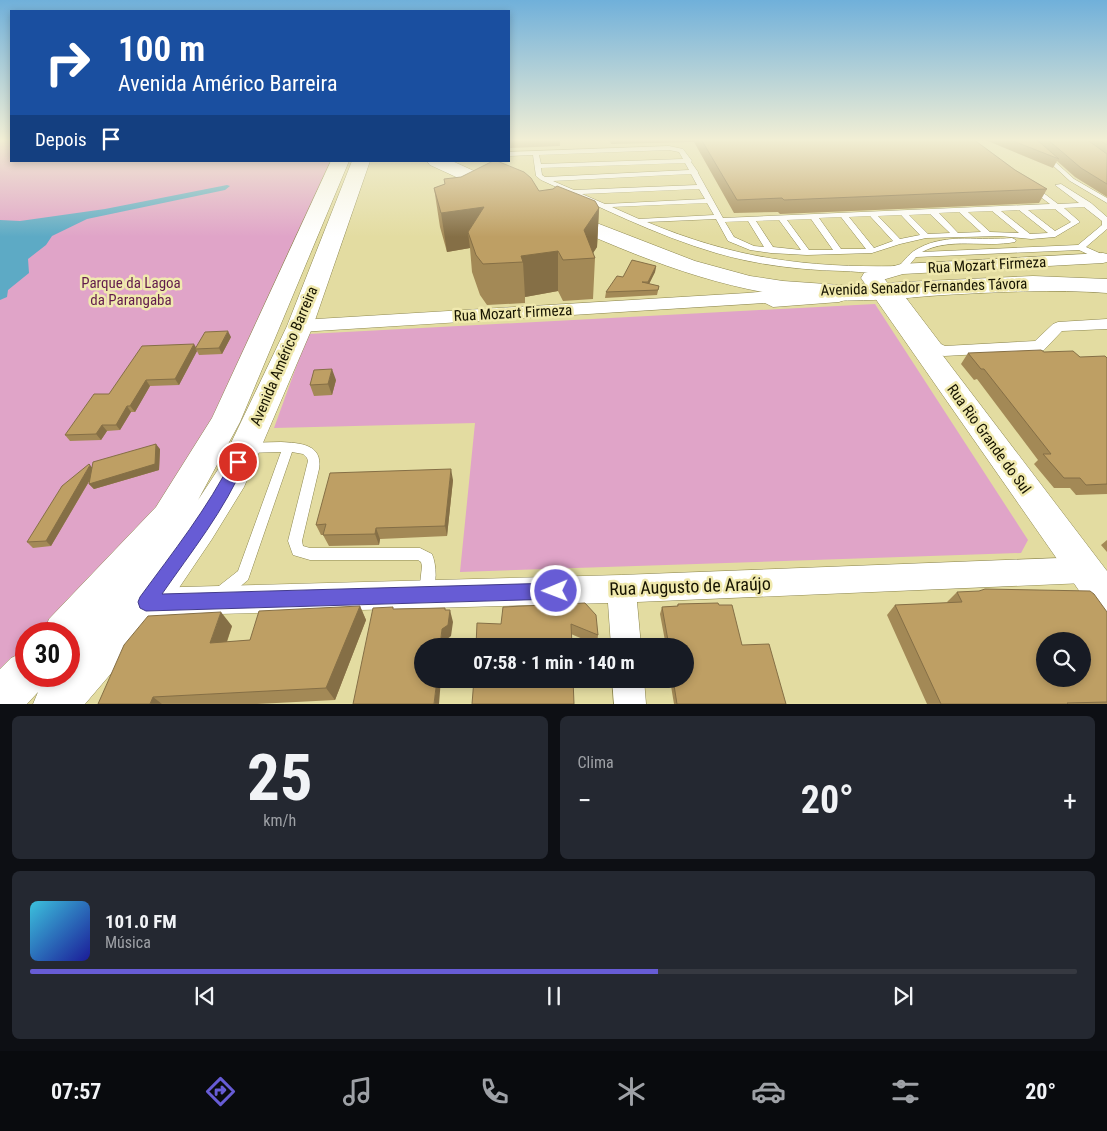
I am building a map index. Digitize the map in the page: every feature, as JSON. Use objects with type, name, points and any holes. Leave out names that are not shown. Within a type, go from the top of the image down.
[{"type":"main road","name":"Avenida Américo Barreira","points":[[75,622],[169,518],[206,456],[225,422],[335,172]]},
{"type":"main road","name":"Avenida Américo Barreira","points":[[55,704],[146,602],[199,528],[232,476],[300,326],[357,172]]},
{"type":"main road","name":"Avenida Senador Fernandes Távora","points":[[471,172],[527,189]]},
{"type":"main road","name":"Avenida Senador Fernandes Távora","points":[[485,172],[674,253],[733,268],[788,276],[873,280],[1045,282],[1107,286]]},
{"type":"main road","name":"Avenida Senador Fernandes Távora","points":[[544,208],[674,263],[728,277],[789,289],[853,293],[873,280],[1013,270],[1082,273],[1106,264]]},
{"type":"main road","points":[[0,700],[15,684]]},
{"type":"street","name":"Rua Mozart Firmeza","points":[[873,280],[900,269],[1106,264]]},
{"type":"street","name":"Rua Rio Grande do Sul","points":[[873,280],[1107,600]]},
{"type":"street","points":[[1107,290],[1081,287],[1040,287],[901,294],[899,298],[936,348],[944,352],[1039,346],[1058,327],[1107,324]]},
{"type":"street","name":"Rua Mozart Firmeza","points":[[300,326],[769,297],[789,289]]},
{"type":"street","name":"Rua Mozart Firmeza","points":[[726,300],[771,301],[825,298],[853,293]]},
{"type":"street","name":"Rua Augusto de Araújo","points":[[146,602],[621,589],[1085,570]]},
{"type":"street","points":[[621,589],[625,638]]},
{"type":"street","points":[[86,704],[103,650]]},
{"type":"street","points":[[629,688],[630,704]]},
{"type":"lane","points":[[527,189],[539,176],[539,172]]},
{"type":"lane","points":[[527,189],[695,172],[731,239],[753,248],[771,250],[807,253],[872,251],[898,242],[926,236],[988,234],[1028,237]]},
{"type":"lane","points":[[1063,172],[1072,180],[1107,201]]},
{"type":"lane","points":[[900,269],[914,255],[926,247],[1008,241],[1055,235],[1076,222],[1031,186]]},
{"type":"lane","points":[[1059,186],[1088,205],[1106,220],[1106,226],[1080,247]]},
{"type":"lane","points":[[527,189],[572,192],[703,187]]},
{"type":"lane","points":[[572,192],[707,247],[735,255],[873,280]]},
{"type":"lane","points":[[605,205],[710,201]]},
{"type":"lane","points":[[639,220],[813,216],[1088,205]]},
{"type":"lane","points":[[1021,208],[1055,235]]},
{"type":"lane","points":[[994,209],[1028,237]]},
{"type":"lane","points":[[961,210],[988,234]]},
{"type":"lane","points":[[932,211],[956,235]]},
{"type":"lane","points":[[902,212],[926,236]]},
{"type":"lane","points":[[872,214],[898,242]]},
{"type":"lane","points":[[842,215],[872,251]]},
{"type":"lane","points":[[813,216],[839,252]]},
{"type":"lane","points":[[781,217],[807,253]]},
{"type":"lane","points":[[751,218],[771,250]]},
{"type":"lane","points":[[914,255],[1080,247],[1106,264]]},
{"type":"lane","points":[[212,601],[243,575],[288,447]]},
{"type":"lane","points":[[244,448],[302,448],[311,453],[314,460],[295,541],[298,551],[310,554],[420,554],[428,558],[426,594]]},
{"type":"green space","name":"Parque da Lagoa da Parangaba","points":[[0,172],[325,172],[257,333],[233,384],[163,509],[59,622],[15,622],[15,667],[0,682]]},
{"type":"green space","points":[[875,304],[1028,540],[1021,553],[460,572],[475,423],[274,428],[308,334]]},
{"type":"water","points":[[227,185],[230,186],[225,190],[87,219],[52,236],[46,245],[28,259],[29,273],[8,290],[7,297],[0,300],[0,220],[20,221],[105,209]]},
{"type":"building","points":[[471,172],[524,172],[531,178],[539,191],[553,189],[557,186],[595,201],[599,208],[584,230],[595,258],[563,260],[558,251],[521,256],[523,262],[483,264],[476,255],[468,232],[484,207],[441,213],[434,188],[445,184],[444,179],[461,177]]},
{"type":"building","points":[[720,172],[1018,172],[1047,189],[784,200],[782,198],[737,200]]},
{"type":"building","points":[[1087,172],[1107,172],[1107,184]]},
{"type":"building","points":[[632,260],[656,266],[648,282],[642,282],[659,286],[658,290],[606,292],[617,276],[623,277]]},
{"type":"building","points":[[228,331],[219,348],[195,349],[205,332]]},
{"type":"building","points":[[194,344],[175,379],[146,380],[116,425],[102,425],[96,434],[65,435],[94,394],[109,394],[142,346]]},
{"type":"building","points":[[1041,350],[1044,352],[1073,351],[1080,357],[1105,356],[1107,358],[1107,484],[1086,485],[1080,478],[1064,478],[1043,454],[1051,454],[984,369],[981,369],[968,353]]},
{"type":"building","points":[[332,369],[328,384],[310,385],[314,370]]},
{"type":"building","points":[[156,444],[155,464],[89,484],[93,462]]},
{"type":"building","points":[[89,464],[46,541],[27,542],[62,486]]},
{"type":"building","points":[[451,469],[445,526],[376,528],[375,534],[323,535],[326,524],[316,525],[330,473]]},
{"type":"building","points":[[985,589],[1090,591],[1107,612],[1107,702],[1068,704],[941,704],[895,605],[962,602],[957,592]]},
{"type":"building","points":[[585,603],[596,615],[598,635],[571,624],[572,638],[476,638],[477,623],[501,624],[503,607]]},
{"type":"building","points":[[718,603],[719,605],[732,605],[742,645],[769,644],[786,704],[677,704],[674,688],[694,688],[694,638],[668,638],[662,607],[678,606],[678,604]]},
{"type":"building","points":[[360,606],[326,688],[153,697],[150,704],[98,704],[124,645],[148,616],[221,612],[210,643],[250,640],[259,611]]},
{"type":"building","points":[[373,608],[445,608],[445,610],[450,610],[448,625],[442,629],[441,638],[414,638],[414,688],[436,688],[434,704],[353,704]]},
{"type":"building","points":[[473,688],[573,688],[574,704],[472,704]]},
{"type":"route","points":[[238,462],[232,476],[199,528],[146,602],[556,591]]}]
